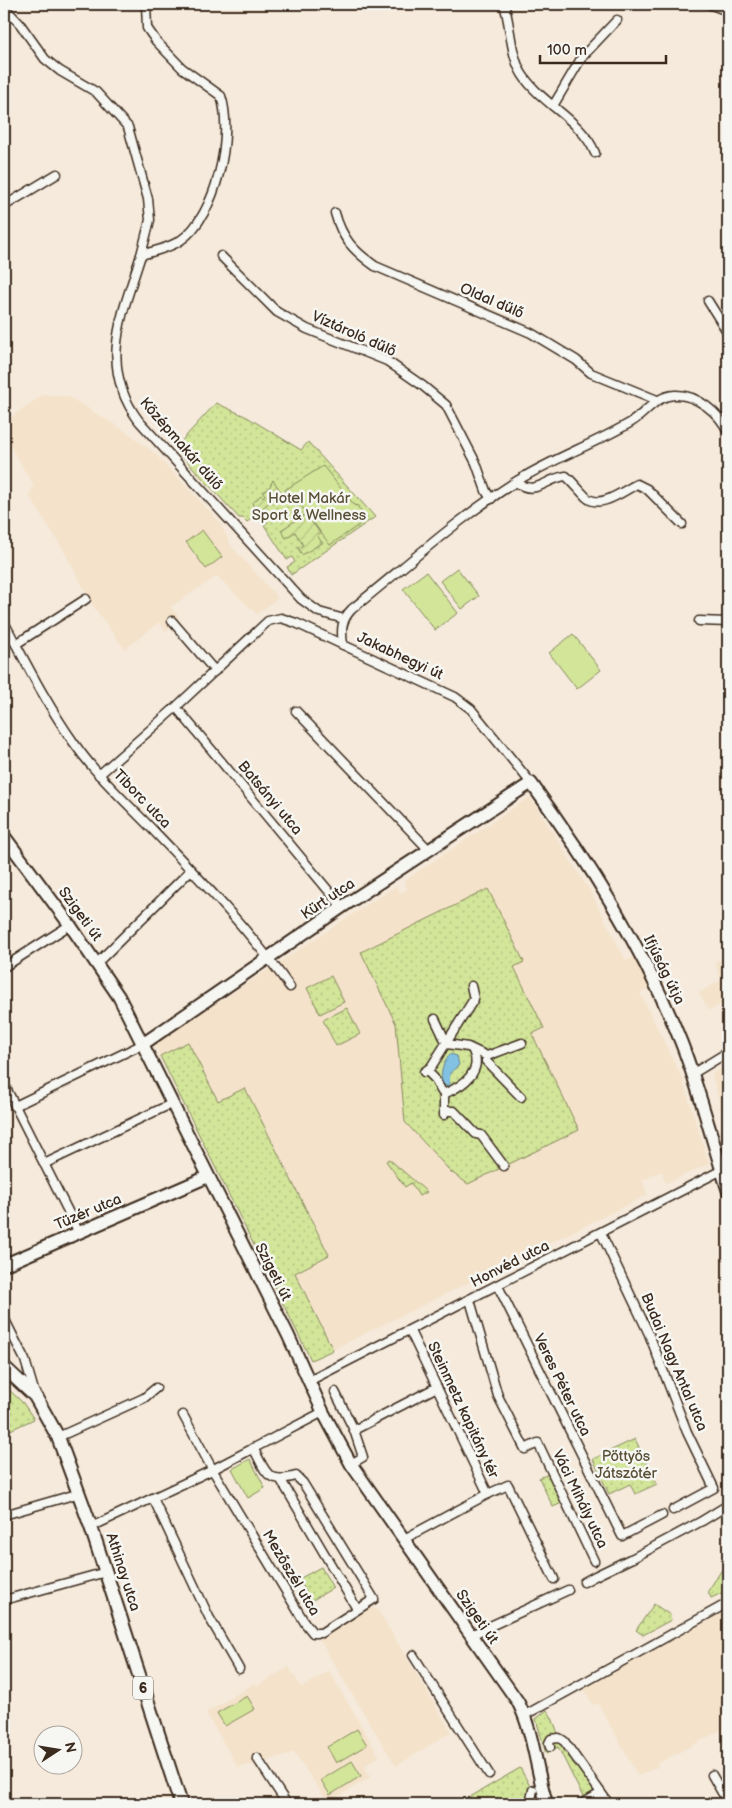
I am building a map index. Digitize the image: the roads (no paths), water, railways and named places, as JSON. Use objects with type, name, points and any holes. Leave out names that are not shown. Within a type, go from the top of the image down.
[{"type":"main road","name":"Athinay utca","points":[[4,1368],[35,1396],[58,1437],[80,1493],[181,1804]]},
{"type":"street","points":[[141,255],[173,244],[188,234],[199,219],[212,195],[222,168],[225,153],[224,109],[221,96],[182,68],[156,41],[148,28],[146,4]]},
{"type":"street","points":[[504,4],[521,73],[553,106],[576,126],[595,153]]},
{"type":"street","points":[[709,4],[728,12]]},
{"type":"street","name":"Középmakár dűlő","points":[[4,7],[20,24],[45,59],[96,92],[128,127],[148,199],[150,220],[141,255],[117,328],[120,387],[128,406],[301,599],[319,612],[344,619]]},
{"type":"street","points":[[553,106],[582,57],[617,20]]},
{"type":"street","points":[[4,206],[57,174]]},
{"type":"street","name":"Oldal dűlő","points":[[335,213],[345,241],[357,253],[375,266],[531,332],[576,360],[591,373],[657,400]]},
{"type":"street","name":"Víztároló dűlő","points":[[221,256],[277,312],[307,329],[387,361],[446,405],[476,463],[486,491],[491,499]]},
{"type":"street","points":[[708,302],[728,333]]},
{"type":"street","points":[[657,400],[676,395],[689,397],[706,406],[721,419],[728,432]]},
{"type":"street","name":"Jakabhegyi út","points":[[531,782],[463,703],[428,683],[342,645],[341,629],[344,619],[352,609],[491,499],[516,482],[630,423],[657,400]]},
{"type":"street","points":[[721,419],[728,413]]},
{"type":"street","points":[[516,482],[524,488],[532,489],[559,477],[566,476],[586,498],[594,502],[605,500],[638,484],[647,489],[682,524]]},
{"type":"street","points":[[16,644],[86,599]]},
{"type":"street","points":[[99,774],[176,707],[268,620],[281,618],[296,623],[342,645]]},
{"type":"street","points":[[172,621],[215,671]]},
{"type":"street","points":[[699,621],[728,622]]},
{"type":"street","name":"Tiborc utca","points":[[4,622],[36,684],[74,744],[99,774],[191,870],[269,958],[290,987]]},
{"type":"street","name":"Batsányi utca","points":[[176,707],[342,907]]},
{"type":"street","points":[[296,711],[429,850]]},
{"type":"street","name":"Kürt utca","points":[[143,1044],[342,907],[531,782]]},
{"type":"street","name":"Ifjúság útja","points":[[531,782],[610,900],[651,973],[681,1042],[728,1190]]},
{"type":"street","name":"Szigeti út","points":[[4,836],[70,925],[119,997],[323,1412],[351,1464],[509,1687],[525,1715],[541,1787],[547,1804]]},
{"type":"street","points":[[96,963],[191,870]]},
{"type":"street","points":[[4,967],[70,925]]},
{"type":"street","points":[[471,986],[475,998],[447,1044],[426,1072],[444,1093],[445,1113],[454,1111],[476,1134],[480,1135],[504,1166]]},
{"type":"street","points":[[435,1018],[447,1044]]},
{"type":"street","points":[[453,1034],[460,1046]]},
{"type":"street","points":[[477,1062],[522,1043]]},
{"type":"street","points":[[15,1106],[143,1044]]},
{"type":"street","points":[[447,1044],[482,1052],[486,1059],[521,1097]]},
{"type":"street","points":[[444,1093],[453,1090],[473,1074],[477,1062],[473,1051]]},
{"type":"street","points":[[692,1074],[728,1052]]},
{"type":"street","points":[[4,1084],[79,1233]]},
{"type":"street","points":[[44,1164],[171,1104]]},
{"type":"street","name":"Honvéd utca","points":[[309,1381],[722,1170]]},
{"type":"street","name":"Tüzér utca","points":[[4,1265],[207,1177]]},
{"type":"street","name":"Tüzér utca","points":[[185,1187],[207,1188],[215,1192]]},
{"type":"street","name":"Budai Nagy Antal utca","points":[[601,1233],[649,1334],[688,1432],[714,1488],[673,1510]]},
{"type":"street","name":"Veres Péter utca","points":[[498,1286],[622,1536],[662,1515]]},
{"type":"street","name":"Váci Mihály utca","points":[[470,1300],[498,1396],[525,1449],[538,1443],[594,1561]]},
{"type":"street","points":[[4,1318],[25,1360],[35,1396]]},
{"type":"street","name":"Steinmetz kapitány tér","points":[[410,1331],[488,1494],[508,1485],[554,1579]]},
{"type":"street","points":[[354,1430],[437,1387]]},
{"type":"street","points":[[58,1437],[144,1398],[156,1388]]},
{"type":"street","points":[[335,1392],[354,1430],[363,1457],[351,1464]]},
{"type":"street","points":[[91,1527],[212,1469],[323,1412]]},
{"type":"street","name":"Mezőszél utca","points":[[183,1415],[212,1469],[311,1632],[321,1633],[374,1599],[303,1483],[296,1476],[281,1480]]},
{"type":"street","points":[[253,1448],[266,1471],[281,1480],[357,1609]]},
{"type":"street","points":[[4,1515],[80,1493]]},
{"type":"street","points":[[404,1539],[488,1494]]},
{"type":"street","points":[[152,1498],[209,1617],[239,1669]]},
{"type":"street","points":[[471,1635],[596,1576],[728,1505]]},
{"type":"street","points":[[4,1600],[106,1572]]},
{"type":"street","points":[[525,1715],[728,1603]]},
{"type":"street","points":[[413,1655],[489,1774]]},
{"type":"street","points":[[550,1747],[551,1740],[559,1738],[564,1741],[609,1804]]},
{"type":"street","points":[[257,1758],[287,1804]]},
{"type":"street","points":[[712,1775],[728,1803]]},
{"type":"street","points":[[530,1804],[533,1790]]},
{"type":"street","points":[[582,1804],[602,1793]]},
{"type":"water","points":[[450,1054],[457,1056],[459,1065],[450,1073],[449,1085],[447,1086],[443,1085],[442,1073],[445,1061]]},
{"type":"park label","name":"Hotel Makár Sport & Wellness","points":[[309,506]]},
{"type":"park label","name":"Pöttyös Játszótér","points":[[626,1464]]}]
